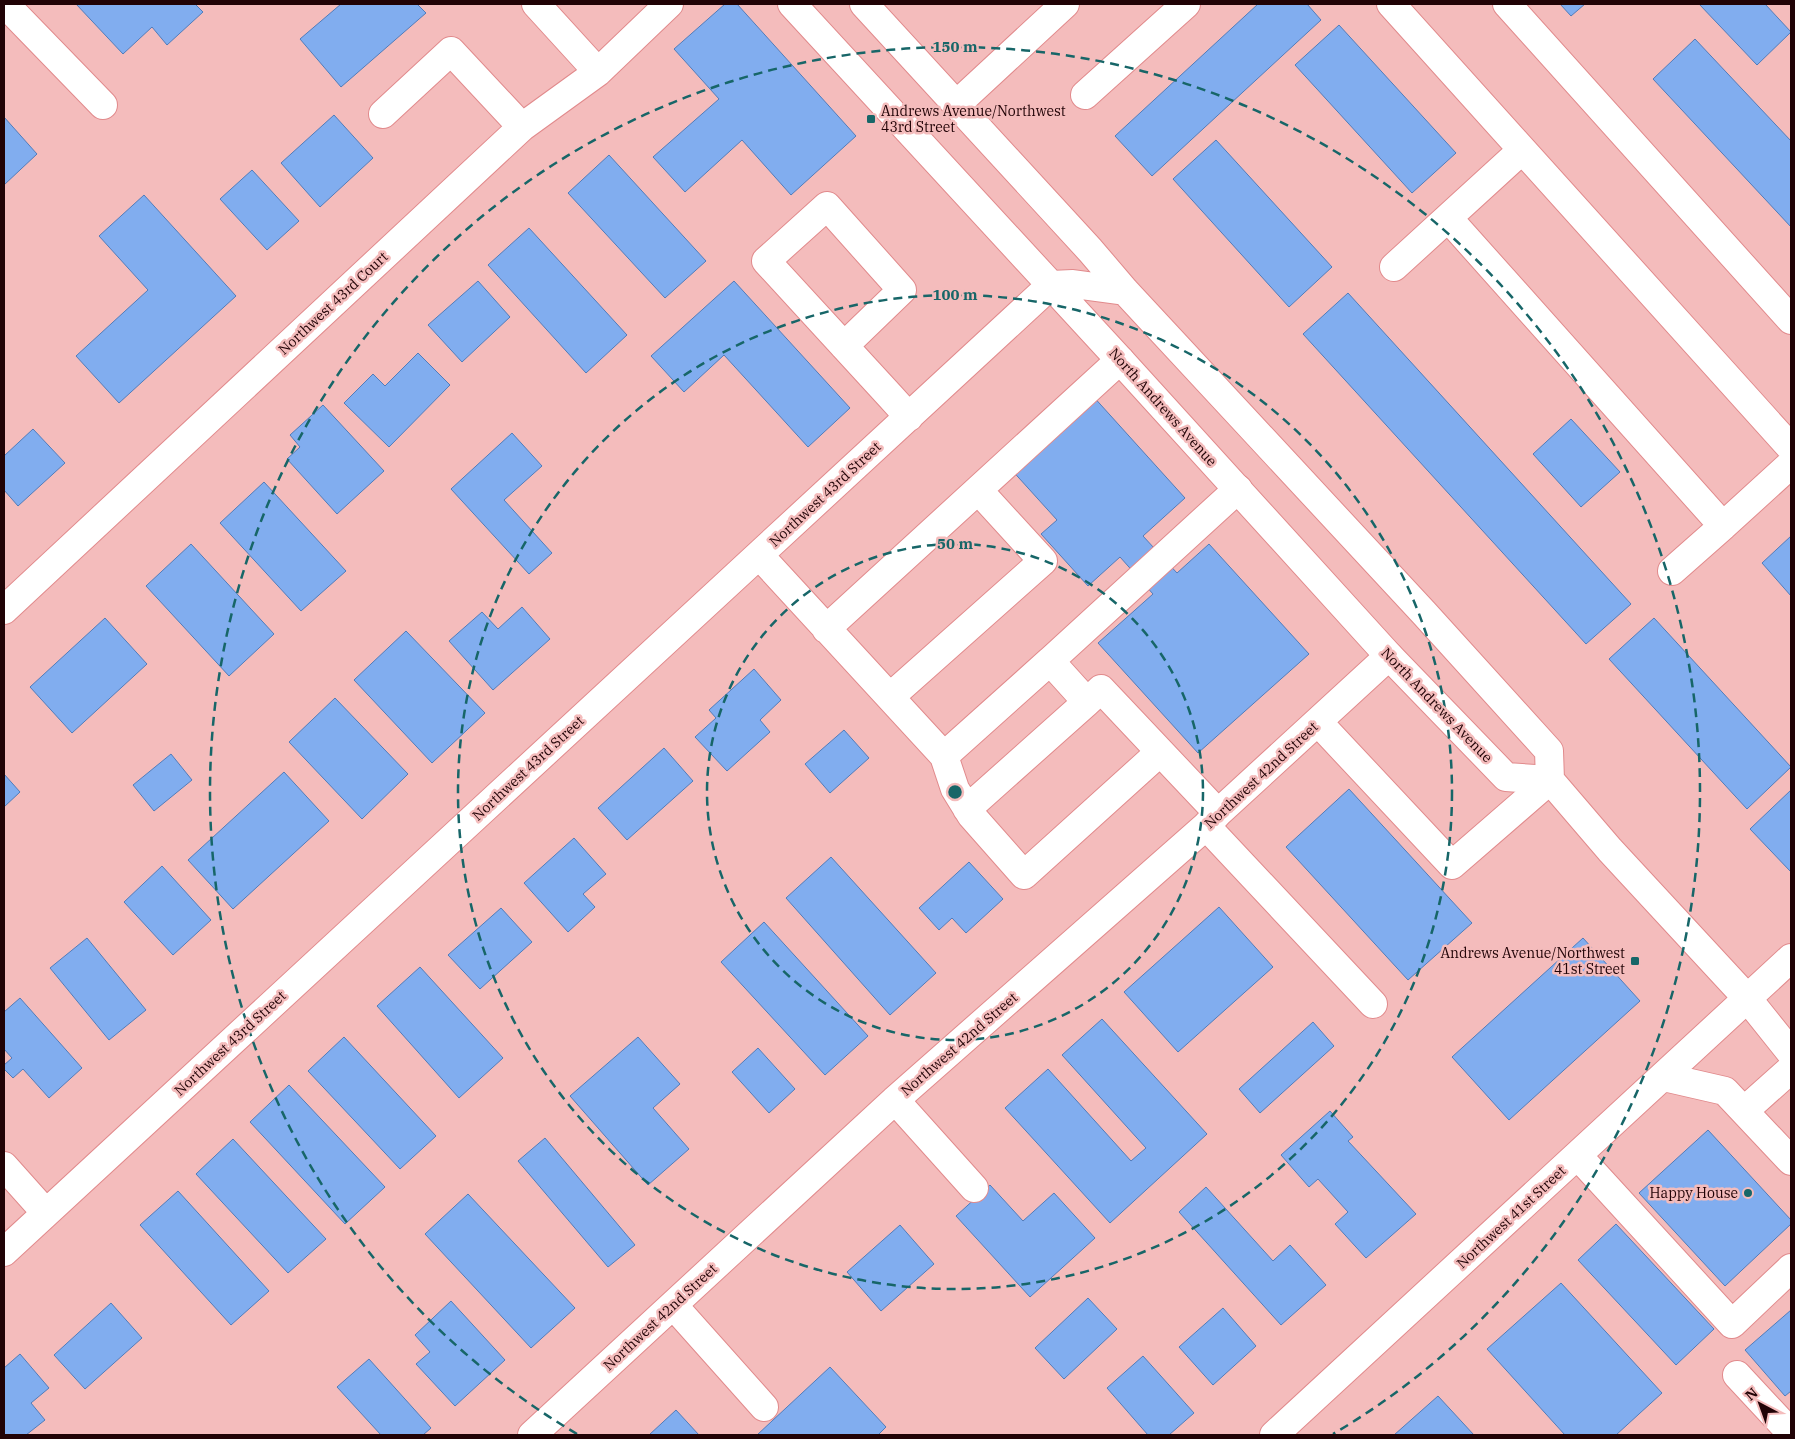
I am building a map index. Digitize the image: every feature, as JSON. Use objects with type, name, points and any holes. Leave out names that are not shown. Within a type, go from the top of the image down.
[{"type":"street","points":[[6,4],[103,105]]},
{"type":"street","points":[[536,4],[598,72]]},
{"type":"street","name":"Northwest 43rd Court","points":[[4,610],[522,127],[598,72],[669,4]]},
{"type":"street","name":"North Andrews Avenue","points":[[792,4],[1052,285],[1389,656],[1506,777],[1550,780]]},
{"type":"street","points":[[864,4],[1090,250],[1125,291],[1424,613],[1549,751],[1550,780],[1610,850],[1746,998],[1791,1053]]},
{"type":"street","points":[[957,104],[1065,4]]},
{"type":"street","points":[[1085,95],[1186,4]]},
{"type":"street","points":[[1391,4],[1791,448]]},
{"type":"street","points":[[1507,4],[1791,320]]},
{"type":"street","points":[[382,114],[451,51],[522,127]]},
{"type":"street","points":[[1394,267],[1522,150]]},
{"type":"street","points":[[844,346],[902,290],[827,206],[766,261],[844,346],[909,416]]},
{"type":"street","points":[[1448,218],[1723,526]]},
{"type":"street","points":[[1052,285],[1073,284],[1125,291]]},
{"type":"street","name":"Northwest 43rd Street","points":[[4,1252],[1052,285]]},
{"type":"street","points":[[826,629],[1120,360]]},
{"type":"street","points":[[1672,571],[1791,464]]},
{"type":"street","points":[[944,756],[1238,489]]},
{"type":"street","points":[[890,697],[1043,561],[978,490]]},
{"type":"street","points":[[758,555],[944,756],[955,789],[967,809],[1024,875],[1160,752]]},
{"type":"street","name":"Northwest 42nd Street","points":[[537,1433],[895,1100],[1212,820],[1389,656]]},
{"type":"street","points":[[1050,661],[1087,702]]},
{"type":"street","points":[[967,809],[1101,689],[1160,752],[1212,820],[1373,1004]]},
{"type":"street","points":[[1318,722],[1452,865],[1550,780]]},
{"type":"street","name":"Northwest 41st Street","points":[[1274,1435],[1791,958]]},
{"type":"street","points":[[1744,1111],[1791,1069]]},
{"type":"street","points":[[1664,1077],[1725,1092],[1791,1161]]},
{"type":"street","points":[[895,1100],[974,1188]]},
{"type":"street","points":[[1578,1156],[1732,1324],[1791,1268]]},
{"type":"street","points":[[4,1166],[46,1213]]},
{"type":"street","points":[[673,1305],[764,1407]]},
{"type":"street","points":[[1737,1375],[1791,1433]]},
{"type":"building","points":[[76,4],[195,4],[203,12],[167,45],[152,27],[123,54]]},
{"type":"building","points":[[341,4],[417,4],[426,13],[341,87],[300,39]]},
{"type":"building","points":[[725,4],[737,4],[856,136],[791,195],[742,140],[685,192],[653,157],[719,99],[674,49]]},
{"type":"building","points":[[1258,4],[1307,4],[1321,20],[1152,176],[1115,136]]},
{"type":"building","points":[[1560,4],[1585,4],[1571,16]]},
{"type":"building","points":[[1699,4],[1765,4],[1791,32],[1757,65]]},
{"type":"building","points":[[1339,25],[1456,153],[1412,193],[1295,65]]},
{"type":"building","points":[[1695,39],[1791,141],[1791,227],[1653,79]]},
{"type":"building","points":[[334,115],[373,158],[320,207],[281,163]]},
{"type":"building","points":[[4,117],[37,154],[4,185]]},
{"type":"building","points":[[1216,140],[1332,267],[1289,307],[1173,179]]},
{"type":"building","points":[[609,155],[706,261],[665,298],[568,193]]},
{"type":"building","points":[[252,170],[299,221],[267,250],[220,199]]},
{"type":"building","points":[[144,195],[236,296],[119,403],[76,356],[148,290],[99,236]]},
{"type":"building","points":[[529,228],[627,335],[586,373],[488,265]]},
{"type":"building","points":[[478,281],[510,317],[462,362],[428,325]]},
{"type":"building","points":[[734,281],[850,408],[808,447],[724,355],[684,392],[651,356]]},
{"type":"building","points":[[1348,293],[1631,604],[1586,644],[1303,334]]},
{"type":"building","points":[[418,353],[450,385],[389,447],[344,403],[373,374],[385,386]]},
{"type":"building","points":[[1091,394],[1185,498],[1143,536],[1177,573],[1209,544],[1309,654],[1198,753],[1098,643],[1153,594],[1120,557],[1088,586],[1041,534],[1057,520],[1009,467]]},
{"type":"building","points":[[323,405],[384,471],[337,514],[287,459],[300,447],[290,435]]},
{"type":"building","points":[[1571,419],[1620,472],[1581,507],[1533,454]]},
{"type":"building","points":[[33,429],[65,463],[18,506],[4,490],[4,456]]},
{"type":"building","points":[[512,433],[542,466],[504,500],[552,553],[529,574],[451,489]]},
{"type":"building","points":[[264,482],[346,571],[301,611],[220,523]]},
{"type":"building","points":[[1791,536],[1791,596],[1762,563]]},
{"type":"building","points":[[191,544],[274,634],[229,676],[146,586]]},
{"type":"building","points":[[522,607],[550,639],[493,690],[449,641],[482,612],[498,629]]},
{"type":"building","points":[[105,618],[147,664],[72,733],[30,687]]},
{"type":"building","points":[[1654,618],[1791,767],[1747,809],[1609,659]]},
{"type":"building","points":[[406,631],[485,713],[432,763],[354,680]]},
{"type":"building","points":[[754,669],[781,700],[760,720],[770,732],[727,771],[695,737],[716,718],[709,710]]},
{"type":"building","points":[[335,698],[408,774],[362,819],[289,742]]},
{"type":"building","points":[[844,730],[869,758],[830,793],[805,764]]},
{"type":"building","points":[[664,748],[693,781],[627,840],[598,808]]},
{"type":"building","points":[[171,754],[192,780],[154,811],[133,785]]},
{"type":"building","points":[[284,772],[329,821],[233,909],[188,860]]},
{"type":"building","points":[[4,774],[20,792],[4,807]]},
{"type":"building","points":[[1349,789],[1472,923],[1408,980],[1286,847]]},
{"type":"building","points":[[1791,790],[1791,870],[1790,871],[1750,829]]},
{"type":"building","points":[[574,838],[606,874],[583,894],[595,907],[568,932],[524,883]]},
{"type":"building","points":[[831,857],[936,973],[890,1015],[786,898]]},
{"type":"building","points":[[969,862],[1003,899],[966,933],[952,918],[939,930],[919,908]]},
{"type":"building","points":[[162,866],[211,920],[173,955],[124,902]]},
{"type":"building","points":[[1219,907],[1273,967],[1178,1052],[1124,992]]},
{"type":"building","points":[[501,908],[532,942],[480,989],[448,955]]},
{"type":"building","points":[[764,922],[868,1036],[825,1075],[721,962]]},
{"type":"building","points":[[87,938],[146,1010],[109,1040],[50,968]]},
{"type":"building","points":[[1583,938],[1640,1001],[1509,1120],[1452,1057]]},
{"type":"building","points":[[420,967],[503,1058],[459,1098],[377,1006]]},
{"type":"building","points":[[20,998],[82,1068],[49,1098],[23,1069],[13,1078],[4,1069],[4,1065],[12,1058],[4,1049],[4,1012]]},
{"type":"building","points":[[1102,1019],[1207,1134],[1110,1223],[1005,1108],[1048,1069],[1131,1161],[1146,1148],[1062,1055]]},
{"type":"building","points":[[1313,1022],[1334,1046],[1260,1113],[1239,1089]]},
{"type":"building","points":[[344,1037],[436,1136],[400,1169],[308,1071]]},
{"type":"building","points":[[638,1037],[680,1084],[653,1108],[689,1149],[648,1185],[570,1096]]},
{"type":"building","points":[[758,1048],[795,1089],[769,1113],[732,1072]]},
{"type":"building","points":[[289,1085],[385,1187],[345,1224],[250,1122]]},
{"type":"building","points":[[1330,1111],[1353,1137],[1348,1141],[1416,1214],[1366,1258],[1335,1224],[1348,1212],[1318,1179],[1309,1187],[1281,1155]]},
{"type":"building","points":[[1708,1130],[1791,1220],[1791,1224],[1725,1286],[1639,1193]]},
{"type":"building","points":[[545,1138],[635,1245],[608,1267],[518,1161]]},
{"type":"building","points":[[233,1139],[326,1239],[288,1273],[196,1174]]},
{"type":"building","points":[[990,1185],[1023,1221],[1054,1193],[1095,1238],[1030,1297],[956,1216]]},
{"type":"building","points":[[1206,1187],[1273,1261],[1290,1245],[1326,1285],[1281,1325],[1179,1212]]},
{"type":"building","points":[[178,1191],[269,1291],[231,1325],[140,1225]]},
{"type":"building","points":[[468,1194],[575,1308],[531,1348],[425,1234]]},
{"type":"building","points":[[1616,1224],[1714,1329],[1676,1365],[1578,1260]]},
{"type":"building","points":[[900,1225],[934,1264],[881,1311],[847,1272]]},
{"type":"building","points":[[1561,1283],[1662,1393],[1616,1435],[1565,1435],[1487,1349]]},
{"type":"building","points":[[1088,1298],[1117,1329],[1064,1379],[1035,1348]]},
{"type":"building","points":[[451,1301],[505,1360],[455,1406],[416,1364],[430,1352],[415,1335]]},
{"type":"building","points":[[111,1303],[142,1338],[85,1389],[54,1355]]},
{"type":"building","points":[[1223,1308],[1256,1346],[1213,1385],[1179,1347]]},
{"type":"building","points":[[1791,1310],[1791,1391],[1785,1396],[1745,1350]]},
{"type":"building","points":[[20,1354],[49,1388],[31,1403],[45,1420],[26,1435],[4,1435],[4,1368]]},
{"type":"building","points":[[1143,1356],[1194,1413],[1169,1435],[1148,1435],[1107,1388]]},
{"type":"building","points":[[369,1359],[431,1428],[423,1435],[381,1435],[337,1387]]},
{"type":"building","points":[[830,1367],[886,1427],[878,1435],[757,1435]]},
{"type":"building","points":[[1438,1396],[1474,1435],[1394,1435]]},
{"type":"building","points":[[676,1410],[699,1435],[649,1435]]},
{"type":"place","name":"Andrews Avenue/Northwest 43rd Street","points":[[871,119]]},
{"type":"place","name":"Andrews Avenue/Northwest 41st Street","points":[[1635,961]]},
{"type":"place","name":"Happy House","points":[[1748,1193]]}]
